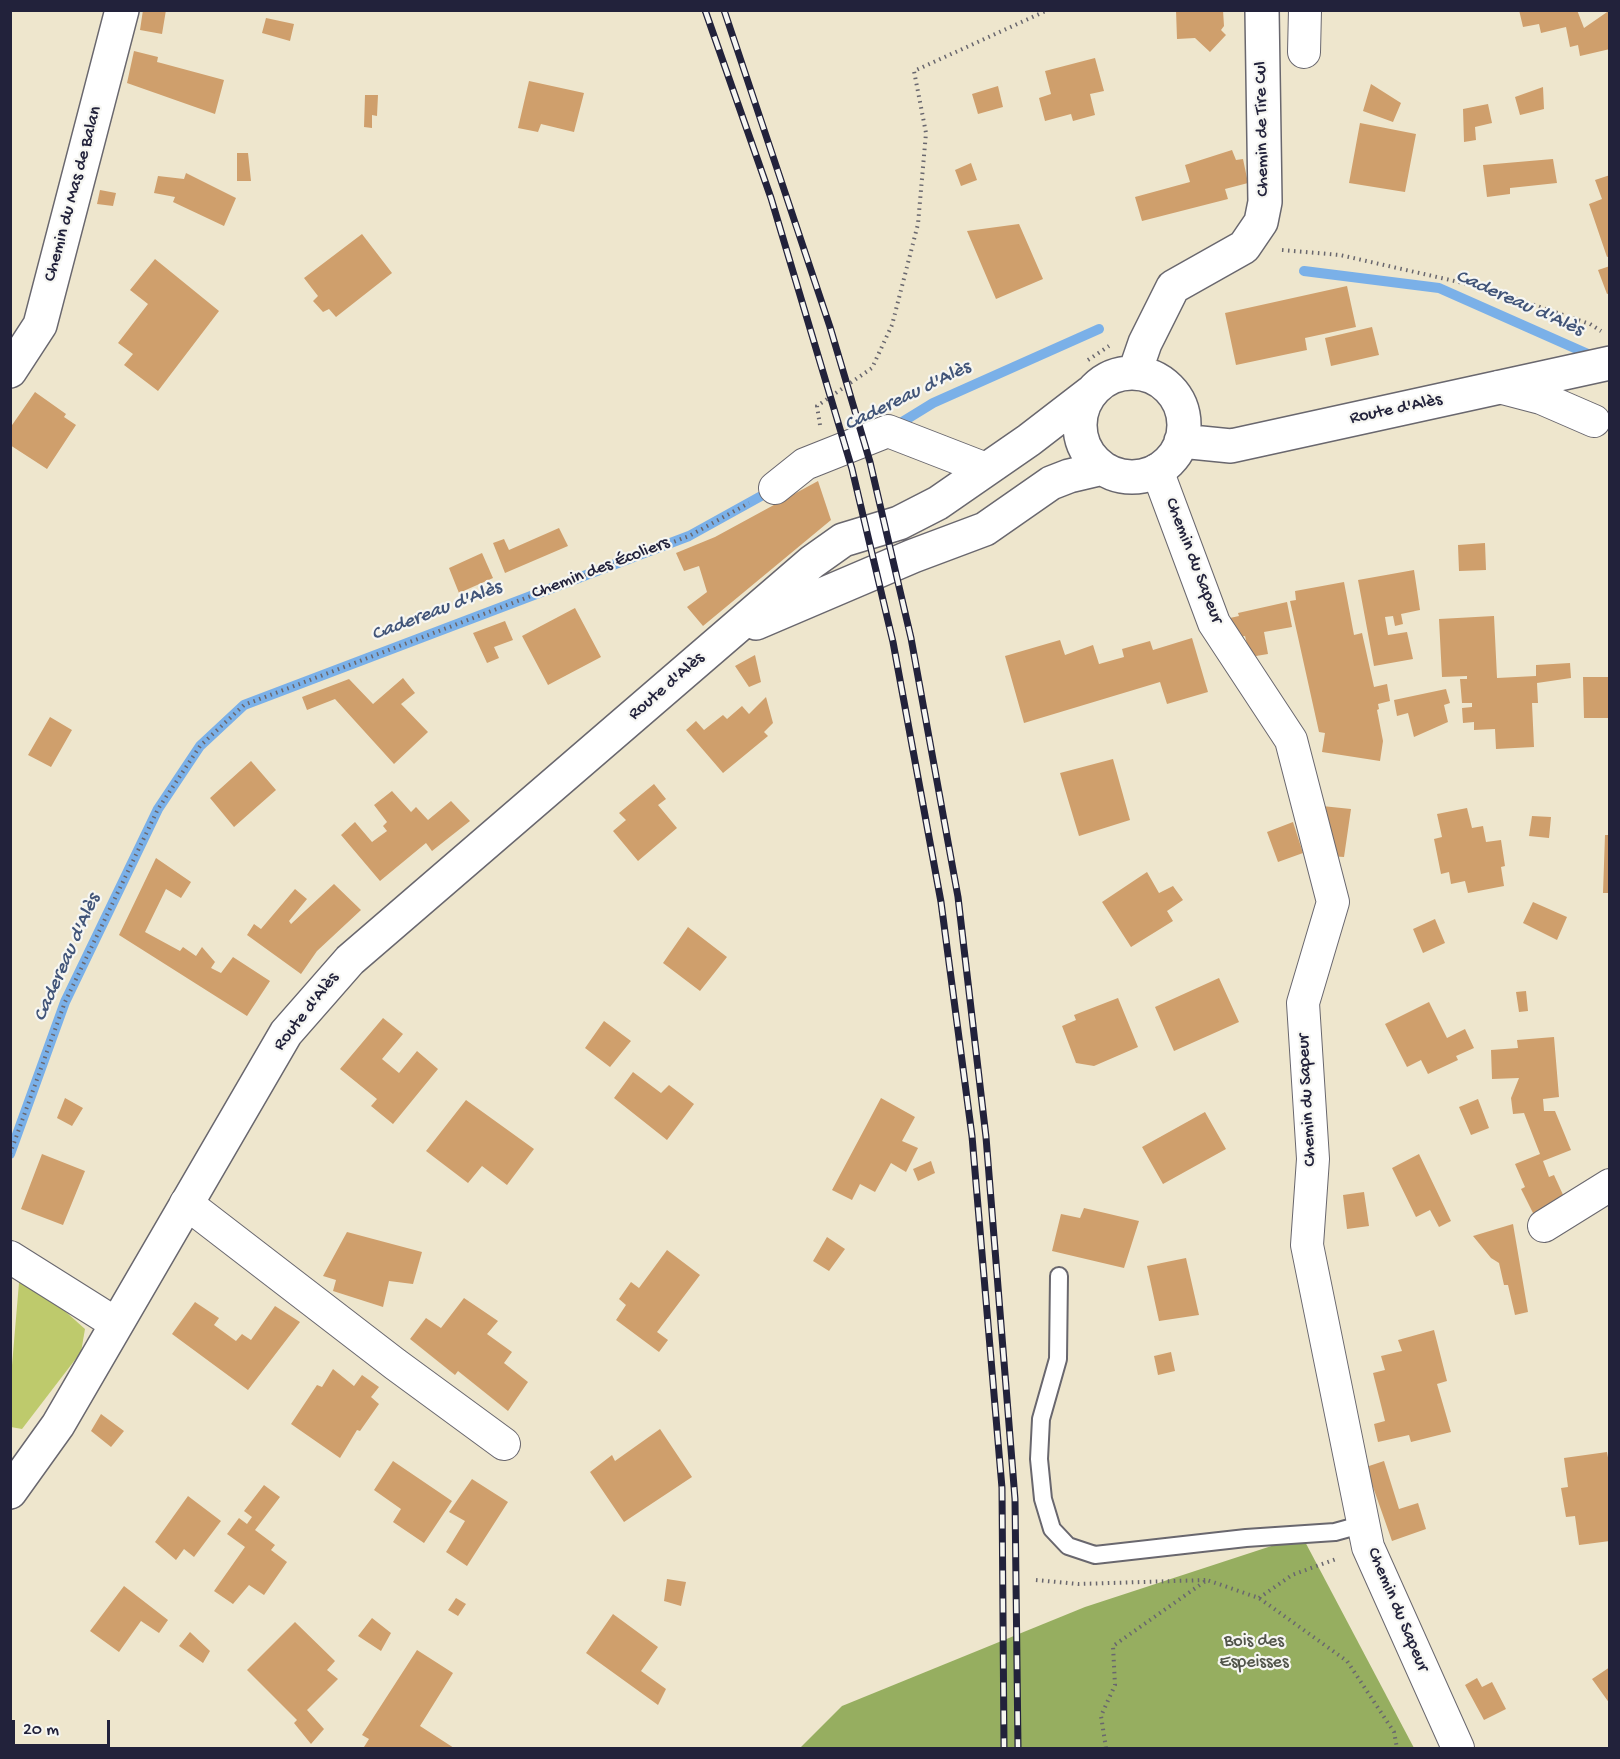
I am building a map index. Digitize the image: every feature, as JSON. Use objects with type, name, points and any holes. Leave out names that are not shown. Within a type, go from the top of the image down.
[{"type":"main road","name":"Chemin du Mas de Balan","points":[[10,371],[40,325],[122,10]]},
{"type":"main road","name":"Chemin de Tire Cul","points":[[1135,372],[1145,343],[1173,287],[1244,247],[1261,222],[1265,202],[1262,10]]},
{"type":"main road","name":"Route d'Alès","points":[[1181,441],[1231,446],[1610,363]]},
{"type":"main road","points":[[1135,372],[1151,376],[1164,384],[1175,396],[1184,425],[1181,441],[1167,462],[1157,470],[1130,477],[1103,468],[1091,457],[1082,442],[1080,425],[1082,408],[1090,393],[1103,381],[1118,374],[1135,372]]},
{"type":"main road","name":"Route d'Alès","points":[[10,1492],[58,1425],[115,1323],[286,1033],[350,960],[812,562],[843,540],[899,523],[938,503],[1090,393]]},
{"type":"main road","name":"Route d'Alès","points":[[727,636],[912,556],[985,530],[1051,483],[1103,468]]},
{"type":"street","points":[[1304,52],[1305,10]]},
{"type":"street","points":[[1499,387],[1541,398],[1594,421]]},
{"type":"street","points":[[775,488],[805,464],[888,431],[986,469]]},
{"type":"street","name":"Chemin du Sapeur","points":[[1157,470],[1214,622],[1291,740],[1333,902],[1303,1003],[1313,1159],[1307,1245],[1366,1536],[1458,1749]]},
{"type":"street","points":[[1544,1226],[1610,1185]]},
{"type":"street","points":[[186,1203],[395,1364],[504,1444]]},
{"type":"street","points":[[10,1257],[115,1323]]},
{"type":"lane","points":[[1059,1276],[1058,1359],[1041,1419],[1039,1460],[1043,1499],[1052,1529],[1068,1546],[1095,1555],[1246,1538],[1335,1532],[1366,1536]]},
{"type":"path","points":[[824,456],[816,406],[872,368],[891,325],[918,224],[926,133],[914,71],[1048,10]]},
{"type":"path","points":[[1244,247],[1340,255],[1481,287],[1590,324],[1610,337]]},
{"type":"path","name":"Chemin des Écoliers","points":[[10,1154],[65,1002],[158,809],[200,746],[244,705],[689,536],[775,488]]},
{"type":"path","points":[[1259,1598],[1292,1575],[1366,1536]]},
{"type":"path","points":[[1036,1580],[1078,1584],[1208,1580],[1259,1598],[1347,1660],[1394,1732],[1398,1749]]},
{"type":"path","points":[[1106,1749],[1101,1716],[1115,1685],[1113,1646],[1208,1580]]},
{"type":"green space","points":[[20,1271],[85,1329],[81,1352],[22,1429],[11,1427],[11,1377]]},
{"type":"green space","name":"Bois des Espeisses","points":[[1302,1536],[1414,1748],[800,1748],[842,1706],[1085,1607]]},
{"type":"building","points":[[143,10],[166,10],[162,34],[140,30]]},
{"type":"building","points":[[1176,10],[1223,10],[1224,26],[1221,30],[1226,35],[1210,52],[1195,38],[1177,39]]},
{"type":"building","points":[[1519,10],[1577,10],[1584,28],[1610,10],[1610,49],[1580,56],[1578,45],[1570,47],[1566,27],[1541,33],[1539,24],[1523,27]]},
{"type":"building","points":[[266,18],[294,24],[290,41],[262,33]]},
{"type":"building","points":[[134,51],[158,57],[157,62],[224,80],[215,114],[127,83]]},
{"type":"building","points":[[1095,58],[1104,91],[1090,94],[1095,115],[1073,121],[1071,114],[1045,121],[1039,98],[1051,94],[1045,71]]},
{"type":"building","points":[[529,81],[584,93],[574,132],[541,124],[538,132],[518,128]]},
{"type":"building","points":[[1371,84],[1401,103],[1393,122],[1363,111]]},
{"type":"building","points":[[998,86],[1003,107],[978,114],[972,94]]},
{"type":"building","points":[[1543,87],[1544,109],[1520,115],[1515,97]]},
{"type":"building","points":[[365,95],[378,95],[377,116],[372,115],[372,128],[364,127]]},
{"type":"building","points":[[1488,104],[1492,123],[1475,127],[1476,140],[1464,142],[1463,109]]},
{"type":"building","points":[[1360,123],[1416,134],[1405,192],[1349,183]]},
{"type":"building","points":[[1232,150],[1236,160],[1243,159],[1248,183],[1225,189],[1228,199],[1142,221],[1135,197],[1190,182],[1185,165]]},
{"type":"building","points":[[237,153],[248,153],[251,181],[237,181]]},
{"type":"building","points":[[1553,159],[1557,183],[1510,188],[1510,194],[1487,197],[1483,165]]},
{"type":"building","points":[[971,163],[977,180],[961,186],[955,170]]},
{"type":"building","points":[[186,173],[236,198],[224,226],[173,202],[175,197],[154,193],[158,176],[184,179]]},
{"type":"building","points":[[1610,175],[1610,256],[1607,257],[1589,204],[1602,199],[1595,180]]},
{"type":"building","points":[[100,190],[116,193],[113,206],[97,204]]},
{"type":"building","points":[[1019,224],[1043,279],[996,299],[967,231]]},
{"type":"building","points":[[362,234],[392,273],[336,317],[329,309],[323,312],[313,301],[318,296],[304,278]]},
{"type":"building","points":[[155,259],[219,311],[158,391],[124,365],[133,354],[118,343],[148,304],[130,290]]},
{"type":"building","points":[[1610,266],[1610,293],[1607,294],[1598,270]]},
{"type":"building","points":[[1347,286],[1356,327],[1305,338],[1307,350],[1236,365],[1225,313]]},
{"type":"building","points":[[1372,327],[1379,355],[1331,366],[1325,338]]},
{"type":"building","points":[[35,392],[66,414],[64,417],[76,425],[47,469],[10,445],[10,428]]},
{"type":"building","points":[[818,481],[831,520],[703,626],[687,607],[707,592],[699,566],[684,571],[676,553],[715,537]]},
{"type":"building","points":[[559,528],[568,546],[505,573],[493,543],[504,539],[509,550]]},
{"type":"building","points":[[1485,543],[1486,570],[1459,571],[1458,545]]},
{"type":"building","points":[[482,553],[493,578],[459,593],[449,568]]},
{"type":"building","points":[[1414,570],[1420,610],[1401,614],[1403,624],[1395,626],[1393,616],[1385,617],[1388,635],[1407,632],[1413,659],[1374,666],[1358,580]]},
{"type":"building","points":[[1344,582],[1354,635],[1362,633],[1374,687],[1387,684],[1390,701],[1378,704],[1379,709],[1377,710],[1383,741],[1380,761],[1322,752],[1325,733],[1319,732],[1290,601],[1296,600],[1295,591]]},
{"type":"building","points":[[1287,602],[1292,627],[1264,632],[1268,654],[1250,657],[1245,636],[1239,637],[1230,618],[1239,616],[1238,613]]},
{"type":"building","points":[[575,608],[601,657],[548,685],[522,636]]},
{"type":"building","points":[[1494,616],[1497,678],[1536,676],[1536,665],[1570,663],[1571,678],[1537,683],[1538,703],[1532,703],[1534,747],[1496,749],[1495,729],[1474,730],[1474,722],[1463,723],[1462,708],[1472,707],[1472,703],[1462,703],[1460,679],[1467,679],[1467,676],[1442,677],[1439,619]]},
{"type":"building","points":[[505,621],[513,640],[494,647],[499,658],[487,663],[473,633]]},
{"type":"building","points":[[1192,638],[1208,692],[1167,704],[1160,682],[1024,723],[1005,656],[1060,640],[1065,655],[1093,645],[1099,664],[1124,657],[1122,649],[1150,641],[1153,650]]},
{"type":"building","points":[[755,655],[761,682],[749,687],[735,666]]},
{"type":"building","points":[[1583,677],[1610,677],[1610,718],[1584,718]]},
{"type":"building","points":[[403,678],[415,693],[401,704],[428,732],[394,764],[335,699],[307,710],[302,697],[349,679],[373,704]]},
{"type":"building","points":[[1446,689],[1450,703],[1444,705],[1448,722],[1414,737],[1408,713],[1397,716],[1394,700]]},
{"type":"building","points":[[766,697],[773,723],[764,732],[768,736],[723,773],[686,730],[696,721],[704,730],[723,715],[727,719],[742,706],[749,714]]},
{"type":"building","points":[[50,717],[72,730],[51,767],[28,755]]},
{"type":"building","points":[[1113,759],[1130,820],[1079,836],[1060,773]]},
{"type":"building","points":[[251,761],[276,790],[234,827],[210,798]]},
{"type":"building","points":[[654,784],[666,799],[658,805],[677,828],[638,861],[613,831],[626,820],[619,813]]},
{"type":"building","points":[[392,791],[411,812],[416,807],[428,820],[451,801],[470,821],[432,851],[426,843],[380,881],[341,835],[355,822],[372,842],[387,831],[383,826],[387,822],[374,805]]},
{"type":"building","points":[[1322,806],[1351,809],[1344,857],[1329,856]]},
{"type":"building","points":[[1467,808],[1472,828],[1483,826],[1486,842],[1501,840],[1505,866],[1501,867],[1504,886],[1468,893],[1465,881],[1451,884],[1449,872],[1441,874],[1434,839],[1442,837],[1437,814]]},
{"type":"building","points":[[1532,816],[1551,817],[1549,838],[1529,836]]},
{"type":"building","points":[[1293,822],[1303,853],[1278,862],[1267,832]]},
{"type":"building","points":[[1605,835],[1610,835],[1610,893],[1603,893]]},
{"type":"building","points":[[156,858],[191,882],[181,898],[166,889],[145,932],[180,951],[183,947],[196,956],[202,947],[215,962],[211,968],[221,973],[233,957],[270,981],[247,1016],[119,935]]},
{"type":"building","points":[[1147,872],[1159,893],[1173,886],[1183,900],[1167,911],[1173,921],[1131,947],[1102,902]]},
{"type":"building","points":[[334,884],[361,910],[317,951],[301,974],[247,935],[254,924],[261,929],[295,889],[307,899],[289,921],[291,924]]},
{"type":"building","points":[[1533,902],[1567,917],[1557,940],[1523,923]]},
{"type":"building","points":[[1435,919],[1445,943],[1423,953],[1413,929]]},
{"type":"building","points":[[688,927],[727,957],[700,991],[663,963]]},
{"type":"building","points":[[1219,978],[1239,1022],[1174,1051],[1155,1007]]},
{"type":"building","points":[[1526,991],[1528,1011],[1519,1012],[1516,992]]},
{"type":"building","points":[[1118,998],[1138,1047],[1094,1066],[1076,1063],[1062,1026],[1076,1020],[1074,1015]]},
{"type":"building","points":[[1429,1002],[1447,1038],[1465,1029],[1474,1048],[1456,1056],[1458,1060],[1428,1074],[1421,1060],[1407,1067],[1385,1024]]},
{"type":"building","points":[[383,1018],[403,1034],[382,1059],[399,1073],[417,1051],[438,1069],[393,1124],[371,1106],[377,1099],[340,1069]]},
{"type":"building","points":[[604,1021],[631,1041],[610,1067],[585,1048]]},
{"type":"building","points":[[1554,1037],[1559,1097],[1543,1099],[1544,1111],[1555,1111],[1571,1150],[1543,1161],[1549,1177],[1554,1175],[1564,1197],[1534,1215],[1521,1189],[1525,1187],[1515,1164],[1540,1154],[1524,1113],[1513,1114],[1511,1098],[1519,1078],[1492,1079],[1491,1050],[1518,1048],[1517,1040]]},
{"type":"building","points":[[633,1072],[661,1093],[669,1085],[694,1104],[667,1140],[614,1098]]},
{"type":"building","points":[[65,1098],[83,1108],[72,1126],[57,1118]]},
{"type":"building","points":[[881,1098],[915,1117],[902,1141],[918,1148],[906,1172],[891,1163],[875,1192],[860,1184],[852,1200],[832,1190]]},
{"type":"building","points":[[1478,1099],[1489,1128],[1471,1135],[1459,1107]]},
{"type":"building","points":[[466,1100],[534,1149],[507,1185],[482,1166],[468,1183],[426,1151]]},
{"type":"building","points":[[1205,1112],[1226,1149],[1163,1184],[1142,1147]]},
{"type":"building","points":[[42,1154],[85,1171],[63,1225],[21,1209]]},
{"type":"building","points":[[1419,1154],[1451,1221],[1439,1227],[1430,1210],[1416,1217],[1392,1168]]},
{"type":"building","points":[[931,1161],[935,1173],[918,1181],[913,1169]]},
{"type":"building","points":[[1364,1192],[1369,1226],[1347,1229],[1343,1195]]},
{"type":"building","points":[[1084,1208],[1139,1221],[1124,1268],[1052,1251],[1061,1214],[1080,1218]]},
{"type":"building","points":[[1513,1224],[1528,1312],[1515,1315],[1508,1285],[1504,1285],[1499,1263],[1491,1258],[1473,1236]]},
{"type":"building","points":[[347,1232],[422,1252],[413,1284],[389,1281],[383,1307],[333,1291],[336,1280],[323,1276]]},
{"type":"building","points":[[827,1237],[845,1249],[829,1271],[813,1261]]},
{"type":"building","points":[[667,1250],[700,1275],[657,1332],[668,1340],[659,1352],[616,1320],[626,1305],[619,1299],[631,1282],[639,1288]]},
{"type":"building","points":[[1186,1258],[1199,1315],[1159,1321],[1147,1266]]},
{"type":"building","points":[[464,1298],[498,1321],[487,1334],[512,1352],[504,1363],[528,1382],[508,1411],[458,1371],[455,1375],[410,1339],[426,1318],[441,1328]]},
{"type":"building","points":[[195,1302],[219,1318],[214,1325],[236,1341],[242,1334],[251,1340],[275,1306],[300,1322],[248,1390],[172,1334]]},
{"type":"building","points":[[1434,1330],[1447,1381],[1437,1384],[1451,1432],[1411,1442],[1409,1435],[1378,1442],[1374,1424],[1385,1421],[1373,1373],[1385,1370],[1381,1356],[1402,1351],[1398,1340]]},
{"type":"building","points":[[1171,1352],[1175,1371],[1158,1375],[1154,1356]]},
{"type":"building","points":[[333,1369],[354,1386],[362,1375],[379,1387],[371,1397],[379,1404],[360,1431],[357,1430],[340,1458],[291,1424],[317,1385],[322,1387]]},
{"type":"building","points":[[101,1414],[124,1431],[111,1447],[91,1431]]},
{"type":"building","points":[[660,1429],[692,1477],[624,1522],[590,1472],[612,1455],[615,1461]]},
{"type":"building","points":[[1607,1452],[1610,1469],[1610,1541],[1579,1545],[1575,1516],[1566,1517],[1561,1488],[1568,1487],[1564,1458]]},
{"type":"building","points":[[393,1461],[452,1501],[424,1543],[393,1522],[401,1509],[374,1490]]},
{"type":"building","points":[[1384,1461],[1399,1509],[1418,1503],[1426,1529],[1392,1541],[1366,1467]]},
{"type":"building","points":[[472,1479],[508,1502],[467,1566],[446,1552],[465,1521],[449,1512]]},
{"type":"building","points":[[264,1485],[280,1497],[255,1530],[275,1545],[271,1550],[287,1562],[264,1595],[249,1585],[233,1604],[214,1591],[245,1547],[227,1534],[239,1518],[247,1524],[252,1517],[244,1511]]},
{"type":"building","points":[[188,1496],[221,1521],[194,1557],[184,1549],[176,1560],[155,1542]]},
{"type":"building","points":[[667,1579],[686,1582],[681,1606],[664,1601]]},
{"type":"building","points":[[124,1586],[168,1620],[159,1633],[141,1621],[119,1652],[90,1631]]},
{"type":"building","points":[[456,1598],[466,1604],[458,1616],[448,1610]]},
{"type":"building","points":[[613,1614],[658,1647],[641,1671],[666,1689],[658,1705],[586,1653]]},
{"type":"building","points":[[372,1618],[391,1633],[381,1651],[358,1636]]},
{"type":"building","points":[[295,1622],[335,1661],[327,1670],[338,1679],[307,1710],[324,1729],[311,1744],[294,1723],[297,1720],[247,1670]]},
{"type":"building","points":[[190,1632],[210,1651],[203,1663],[179,1646]]},
{"type":"building","points":[[417,1650],[453,1673],[420,1726],[454,1748],[364,1747],[369,1739],[362,1735]]},
{"type":"building","points":[[1610,1667],[1610,1704],[1592,1679]]},
{"type":"building","points":[[1477,1678],[1482,1687],[1492,1682],[1506,1709],[1484,1720],[1465,1685]]},
{"type":"waterway","name":"Cadereau d'Alès","points":[[1304,271],[1439,288],[1597,358]]},
{"type":"waterway","name":"Cadereau d'Alès","points":[[894,427],[933,403],[1099,329]]},
{"type":"waterway","name":"Cadereau d'Alès","points":[[10,1154],[65,1002],[158,809],[200,746],[244,705],[689,536],[772,490]]},
{"type":"railway","points":[[705,10],[771,198],[852,469],[893,642],[941,902],[972,1136],[1002,1488],[1004,1748]]},
{"type":"railway","points":[[724,10],[830,327],[870,462],[911,638],[958,897],[986,1137],[1015,1499],[1018,1748]]}]
